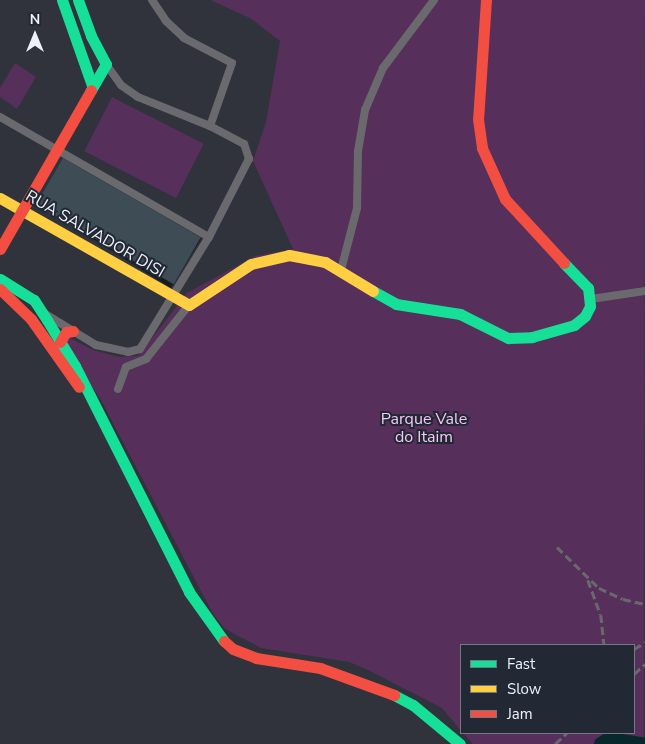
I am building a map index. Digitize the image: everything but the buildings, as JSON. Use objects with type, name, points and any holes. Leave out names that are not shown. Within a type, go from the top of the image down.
[{"type":"street","points":[[62,0],[92,85]]},
{"type":"street","points":[[26,314],[42,312],[96,345],[120,352],[135,351],[144,346],[209,237],[249,159],[244,144],[210,126],[138,97],[121,85],[106,64],[91,36],[78,0]]},
{"type":"street","points":[[152,0],[166,21],[184,38],[232,63],[210,126]]},
{"type":"street","points":[[341,270],[357,208],[359,137],[365,110],[388,58],[434,0]]},
{"type":"street","points":[[486,0],[478,119],[482,148],[505,199],[520,219],[581,278],[592,299]]},
{"type":"street","points":[[0,248],[92,85],[106,64]]},
{"type":"street","points":[[0,117],[209,237]]},
{"type":"street","name":"RUA SALVADOR DISI","points":[[0,198],[189,305]]},
{"type":"street","points":[[118,389],[126,367],[146,360],[189,305],[251,264],[278,256],[310,256],[341,270],[396,304],[460,314],[508,338],[532,337],[574,325],[585,316],[592,299]]},
{"type":"street","points":[[0,279],[34,300],[42,312],[60,342],[188,592],[221,639],[233,649],[256,658],[320,668],[382,688],[413,705],[460,744]]},
{"type":"street","points":[[0,289],[26,314],[97,413]]},
{"type":"street","points":[[592,299],[645,291]]},
{"type":"street","points":[[60,342],[66,332],[73,331]]},
{"type":"green space","name":"Parque Vale do Itaim","points":[[210,0],[645,0],[644,744],[620,740],[600,744],[473,744],[464,734],[635,734],[635,644],[460,644],[460,730],[442,708],[368,670],[349,662],[261,648],[225,629],[212,612],[102,402],[65,344],[70,338],[93,350],[119,357],[138,356],[187,293],[255,256],[293,249],[253,161],[266,122],[280,41],[250,18]]},
{"type":"green space","points":[[15,63],[36,77],[17,109],[0,97],[0,88]]},
{"type":"green space","points":[[112,97],[204,144],[176,198],[84,151]]},
{"type":"waterway","points":[[601,744],[609,739],[642,744]]},
{"type":"railway","points":[[557,547],[599,588],[623,599],[645,604]]},
{"type":"railway","points":[[588,580],[601,615],[604,644]]},
{"type":"railway","points":[[635,648],[645,642]]},
{"type":"railway","points":[[635,673],[645,664]]},
{"type":"railway","points":[[555,744],[566,734]]},
{"type":"traffic: fast","points":[[62,0],[92,85]]},
{"type":"traffic: fast","points":[[78,0],[91,36],[106,64],[91,90]]},
{"type":"traffic: fast","points":[[373,291],[396,304],[460,314],[508,338],[532,337],[574,325],[585,316],[590,306],[588,288],[564,263]]},
{"type":"traffic: fast","points":[[0,279],[34,300],[47,320],[75,366],[189,592],[224,641]]},
{"type":"traffic: fast","points":[[394,695],[413,705],[460,744]]},
{"type":"traffic: slow","points":[[0,198],[189,305],[251,264],[289,255],[325,262],[373,291]]},
{"type":"traffic: jam","points":[[486,0],[478,119],[482,148],[505,199],[564,263]]},
{"type":"traffic: jam","points":[[0,249],[91,90]]},
{"type":"traffic: jam","points":[[0,289],[31,319],[79,387]]},
{"type":"traffic: jam","points":[[60,342],[66,332],[73,331]]},
{"type":"traffic: jam","points":[[224,641],[233,649],[256,658],[320,668],[394,695]]}]
